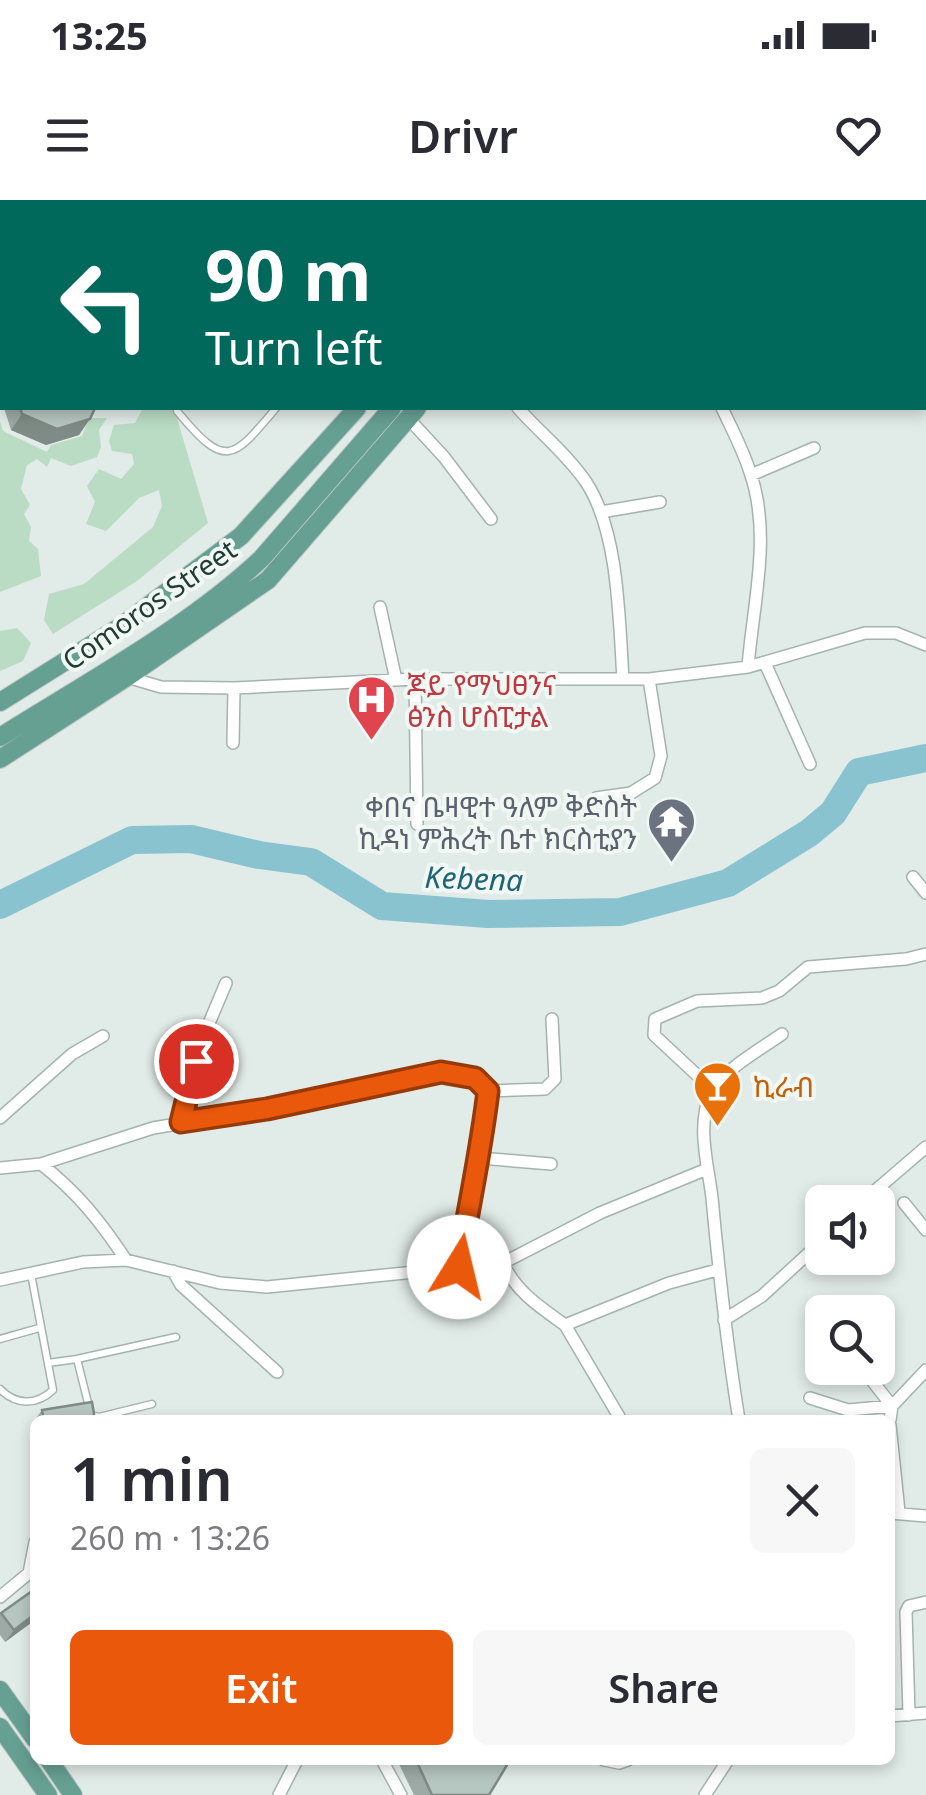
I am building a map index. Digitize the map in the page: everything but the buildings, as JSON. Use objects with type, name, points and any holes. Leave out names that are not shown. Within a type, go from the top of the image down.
[{"type":"main road","name":"Comoros Street","points":[[0,702],[120,627],[241,536],[355,410]]},
{"type":"main road","name":"Comoros Street","points":[[0,737],[239,580],[406,411]]},
{"type":"main road","points":[[0,759],[268,580],[406,411]]},
{"type":"main road","points":[[0,1690],[30,1732]]},
{"type":"main road","points":[[0,1727],[48,1795]]},
{"type":"main road","points":[[52,1765],[73,1795]]},
{"type":"street","points":[[520,410],[570,461],[601,512],[619,618],[623,679]]},
{"type":"street","points":[[723,410],[752,475],[759,518],[760,560],[748,666]]},
{"type":"street","points":[[406,411],[491,519]]},
{"type":"street","points":[[752,475],[814,448]]},
{"type":"street","points":[[601,512],[660,502]]},
{"type":"street","points":[[380,607],[396,680]]},
{"type":"street","points":[[128,677],[161,687],[234,688],[415,679],[649,679],[765,663],[865,633],[896,633],[926,646]]},
{"type":"street","points":[[765,663],[810,764]]},
{"type":"street","points":[[415,679],[417,824]]},
{"type":"street","points":[[596,798],[631,793],[655,778],[661,756],[649,679]]},
{"type":"street","points":[[234,688],[234,744]]},
{"type":"street","points":[[913,876],[926,893]]},
{"type":"street","points":[[712,1089],[654,1035],[655,1018],[697,1001],[762,998],[779,991],[808,967],[926,954]]},
{"type":"street","points":[[181,1122],[202,1040],[226,983]]},
{"type":"street","points":[[0,1168],[40,1164],[181,1122],[267,1109],[441,1072],[475,1078],[488,1091],[544,1089],[552,1086],[555,1079],[552,1018]]},
{"type":"street","points":[[738,1415],[717,1270],[703,1148],[704,1125],[712,1089],[782,1034]]},
{"type":"street","points":[[0,1118],[72,1054],[103,1036]]},
{"type":"street","points":[[459,1267],[488,1091]]},
{"type":"street","points":[[882,1185],[926,1147]]},
{"type":"street","points":[[480,1158],[551,1164]]},
{"type":"street","points":[[40,1164],[75,1191],[103,1223],[126,1260]]},
{"type":"street","points":[[0,1280],[84,1262],[126,1260],[220,1283],[267,1287],[503,1264],[600,1213],[707,1169]]},
{"type":"street","points":[[904,1203],[926,1230]]},
{"type":"street","points":[[724,1320],[762,1296],[805,1256]]},
{"type":"street","points":[[503,1264],[525,1296],[565,1325],[618,1415]]},
{"type":"street","points":[[565,1325],[669,1283],[717,1270]]},
{"type":"street","points":[[173,1271],[181,1284],[277,1372]]},
{"type":"street","points":[[892,1415],[926,1370]]},
{"type":"street","points":[[874,1385],[889,1415]]},
{"type":"street","points":[[810,1398],[878,1415]]},
{"type":"street","points":[[895,1513],[926,1516]]},
{"type":"street","points":[[0,1597],[29,1573],[30,1568]]},
{"type":"street","points":[[908,1715],[906,1612],[908,1606],[926,1602]]},
{"type":"street","points":[[895,1716],[926,1713]]},
{"type":"street","points":[[279,1795],[294,1765]]},
{"type":"street","points":[[385,1765],[400,1795]]},
{"type":"street","points":[[705,1795],[725,1765]]},
{"type":"lane","points":[[178,411],[196,434],[218,450],[234,452],[245,446],[274,410]]},
{"type":"lane","points":[[0,1389],[12,1400],[26,1402],[45,1398],[53,1390],[30,1273]]},
{"type":"lane","points":[[0,1340],[39,1328]]},
{"type":"lane","points":[[48,1363],[176,1336]]},
{"type":"lane","points":[[77,1359],[91,1415]]},
{"type":"lane","points":[[110,1415],[152,1404]]},
{"type":"green space","points":[[142,410],[175,410],[208,523],[137,581],[53,634],[44,620],[49,594],[84,584],[153,527],[162,506],[159,490],[139,498],[106,531],[86,524],[95,502],[87,486],[99,469],[121,479],[134,464],[132,454],[112,451],[109,441],[114,425],[135,423]]},
{"type":"green space","points":[[89,418],[107,418],[99,430],[101,447],[97,457],[71,466],[51,458],[47,467],[37,459],[27,465],[21,489],[30,505],[24,514],[31,527],[29,541],[38,549],[41,576],[0,592],[0,421],[3,431],[47,452],[51,445],[82,436]]},
{"type":"green space","points":[[17,628],[31,643],[23,661],[0,671],[0,631]]},
{"type":"waterway","name":"Kebena","points":[[0,905],[132,840],[191,839],[311,862],[382,906],[488,914],[620,912],[728,883],[809,833],[833,813],[859,772],[926,758]]},
{"type":"place","name":"ጆይ የማህፀንና ፅንስ ሆስፒታል","points":[[372,742]]},
{"type":"place","name":"ቀበና ቤዛዊተ ዓለም ቅድስት ኪዳነ ምሕረት ቤተ ክርስቲያን","points":[[672,864]]},
{"type":"place","name":"ኪራብ","points":[[718,1128]]},
{"type":"route","points":[[196,1061],[181,1122],[267,1109],[441,1072],[475,1078],[488,1091],[459,1267]]}]
